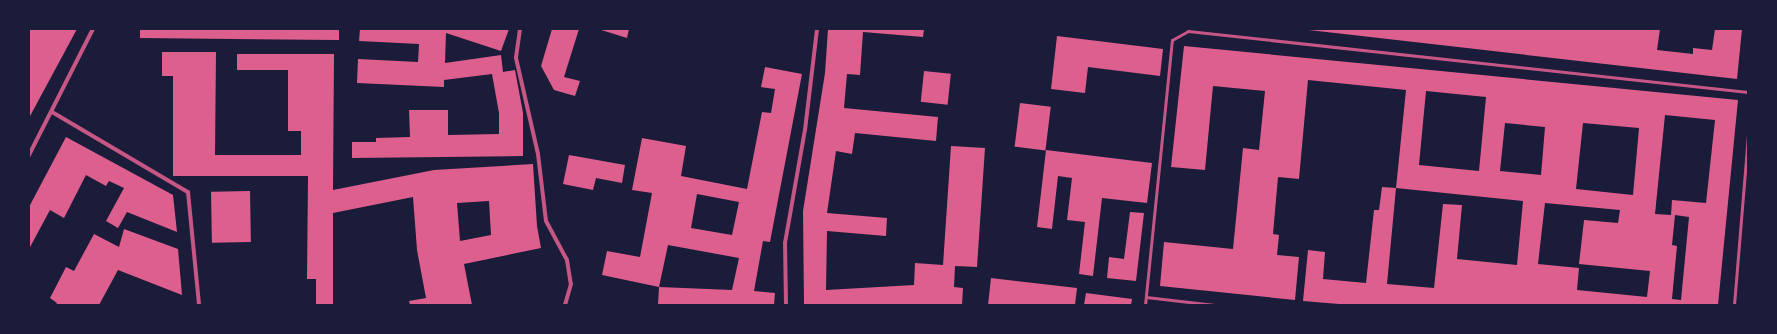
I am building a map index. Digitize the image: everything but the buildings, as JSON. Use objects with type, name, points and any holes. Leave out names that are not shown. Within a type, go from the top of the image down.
[{"type":"street","points":[[29,155],[93,29]]},
{"type":"street","points":[[520,29],[516,58],[538,154],[546,221],[567,260],[571,284],[565,305]]},
{"type":"street","points":[[786,305],[785,243],[805,130],[817,29]]},
{"type":"street","points":[[52,112],[188,192],[199,305]]},
{"type":"lane","points":[[1145,305],[1172,40],[1188,31],[1748,92]]},
{"type":"lane","points":[[1734,305],[1748,134]]},
{"type":"lane","points":[[1146,297],[1215,305]]}]
